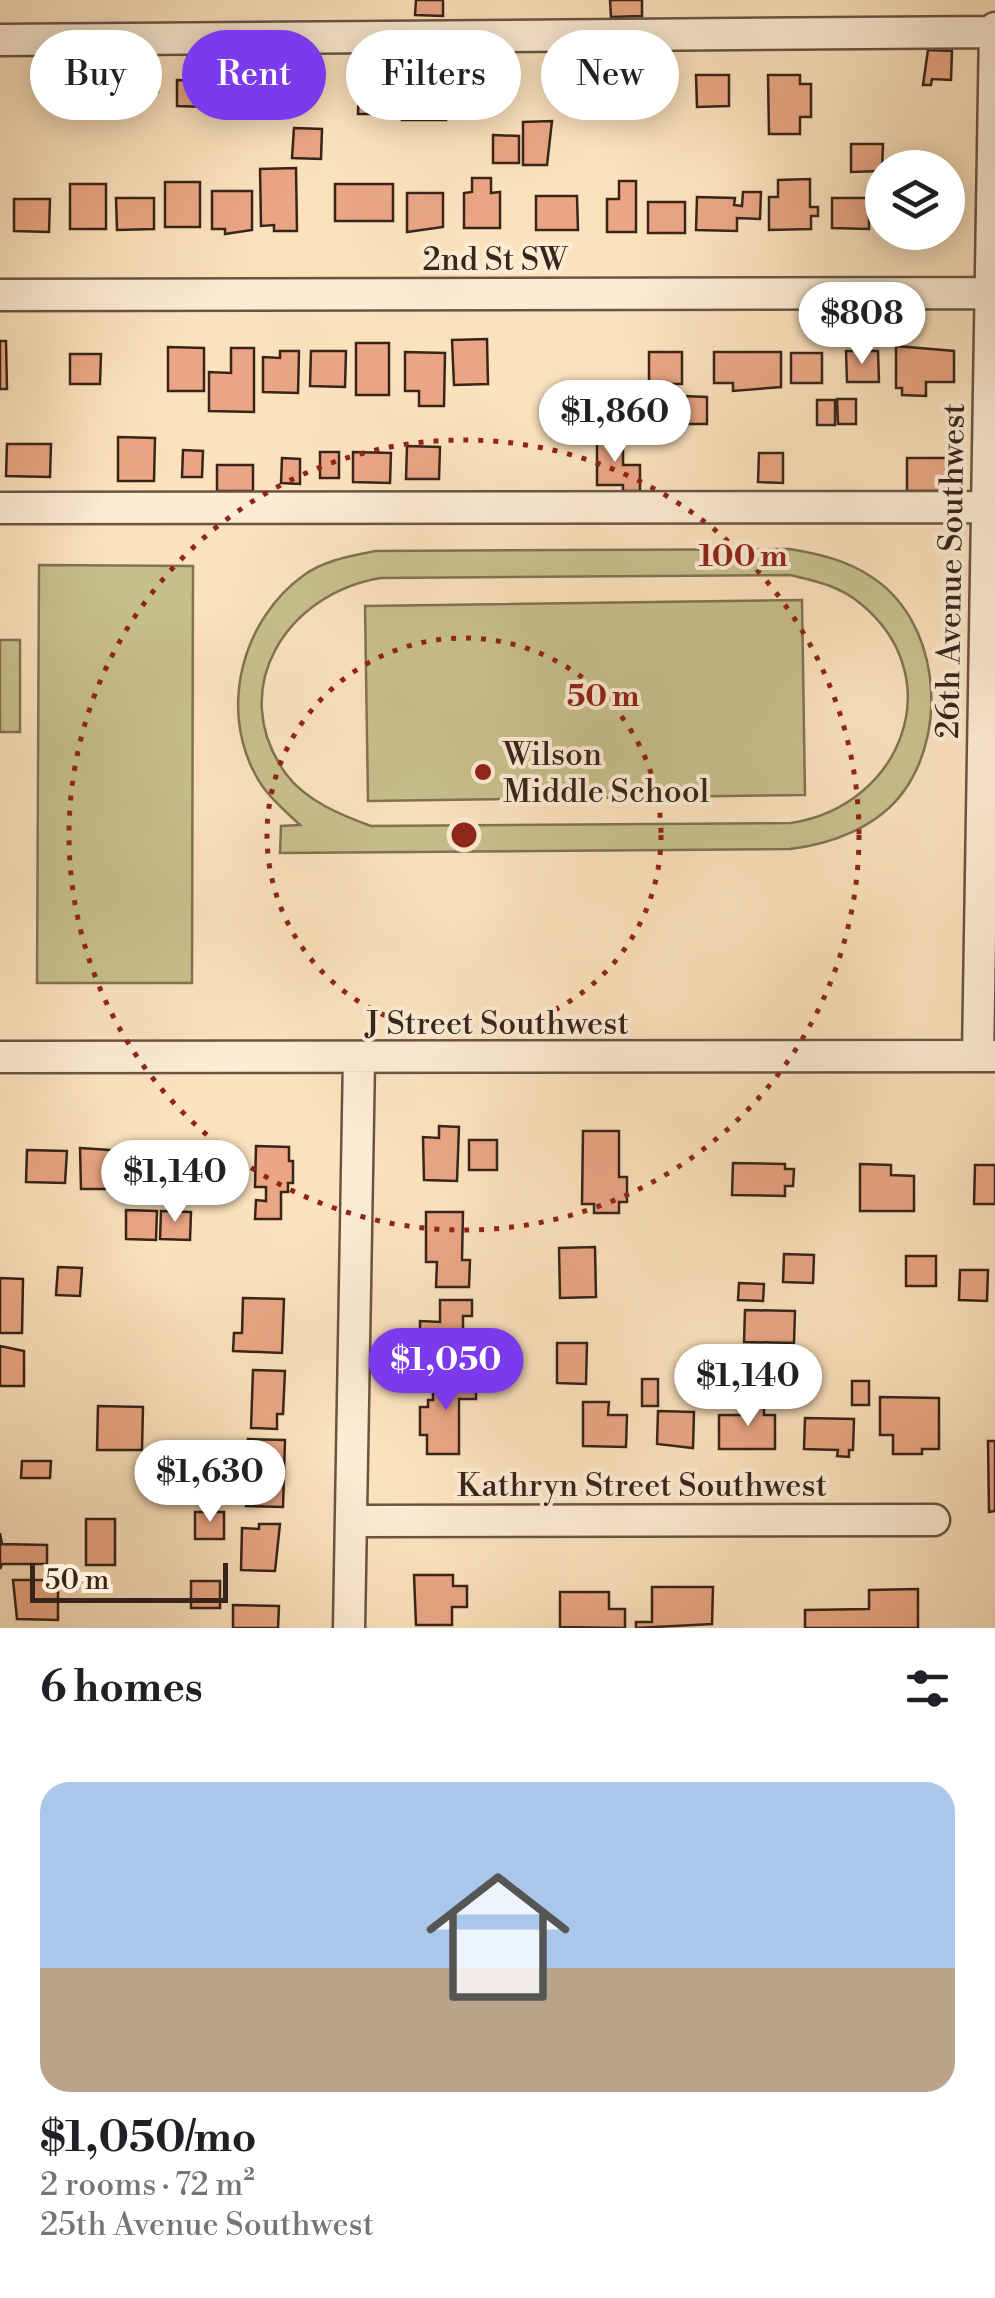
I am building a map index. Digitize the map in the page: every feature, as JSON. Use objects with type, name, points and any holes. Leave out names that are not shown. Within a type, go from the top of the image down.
[{"type":"street","points":[[0,40],[995,30]]},
{"type":"street","name":"26th Avenue Southwest","points":[[986,1056],[986,507],[995,30]]},
{"type":"street","name":"2nd St SW","points":[[0,296],[993,293]]},
{"type":"street","points":[[0,508],[986,507]]},
{"type":"street","name":"J Street Southwest","points":[[0,1057],[986,1056]]},
{"type":"street","points":[[349,1628],[359,1058]]},
{"type":"street","name":"Kathryn Street Southwest","points":[[351,1521],[934,1520]]},
{"type":"shaded area","points":[[790,549],[842,562],[861,570],[893,595],[911,619],[923,646],[930,676],[931,707],[918,765],[893,804],[868,824],[838,838],[790,849],[280,853],[281,826],[300,825],[264,788],[244,748],[239,720],[243,666],[252,639],[283,593],[304,575],[329,562],[376,551]],"holes":[[[790,575],[836,588],[861,604],[888,634],[904,667],[908,701],[901,735],[886,766],[861,792],[830,812],[791,823],[371,826],[336,812],[294,784],[269,742],[262,710],[264,679],[275,650],[294,624],[318,603],[347,587],[381,578]]]},
{"type":"shaded area","points":[[39,565],[193,566],[192,983],[37,983]]},
{"type":"shaded area","points":[[802,600],[805,795],[368,801],[365,606]]},
{"type":"shaded area","points":[[0,640],[20,640],[20,732],[0,732]]},
{"type":"building","points":[[416,0],[443,0],[443,16],[415,15]]},
{"type":"building","points":[[610,0],[642,0],[642,16],[611,17]]},
{"type":"building","points":[[928,50],[952,51],[951,80],[932,79],[931,85],[923,85]]},
{"type":"building","points":[[696,75],[729,75],[729,106],[697,107]]},
{"type":"building","points":[[768,75],[800,75],[800,84],[811,84],[811,117],[800,117],[800,134],[769,134]]},
{"type":"building","points":[[177,80],[182,80],[182,106],[177,106]]},
{"type":"building","points":[[552,121],[547,165],[523,165],[523,122]]},
{"type":"building","points":[[294,128],[322,129],[321,159],[292,158]]},
{"type":"building","points":[[493,135],[519,136],[519,163],[493,163]]},
{"type":"building","points":[[851,144],[883,144],[883,150],[865,150],[865,172],[851,172]]},
{"type":"building","points":[[296,168],[297,231],[274,231],[274,225],[261,226],[260,169]]},
{"type":"building","points":[[472,178],[491,178],[491,193],[500,192],[500,228],[464,228],[464,193],[472,192]]},
{"type":"building","points":[[810,179],[810,207],[818,207],[818,216],[811,216],[811,229],[769,230],[769,197],[778,197],[778,180]]},
{"type":"building","points":[[619,181],[636,181],[636,232],[607,232],[607,199],[619,199]]},
{"type":"building","points":[[165,182],[200,182],[200,227],[165,227]]},
{"type":"building","points":[[70,184],[106,184],[106,229],[70,229]]},
{"type":"building","points":[[335,184],[393,184],[393,221],[335,221]]},
{"type":"building","points":[[212,191],[252,191],[252,230],[225,234],[225,229],[212,229]]},
{"type":"building","points":[[743,192],[761,192],[760,219],[737,218],[737,231],[696,230],[697,197],[735,198],[734,205],[742,206]]},
{"type":"building","points":[[407,193],[443,193],[443,227],[407,232]]},
{"type":"building","points":[[536,196],[577,196],[578,230],[536,230]]},
{"type":"building","points":[[116,198],[154,198],[154,229],[117,230]]},
{"type":"building","points":[[832,198],[865,198],[865,229],[832,228]]},
{"type":"building","points":[[14,199],[50,199],[49,232],[14,231]]},
{"type":"building","points":[[648,202],[685,202],[685,233],[648,233]]},
{"type":"building","points":[[487,339],[488,384],[454,385],[452,340]]},
{"type":"building","points":[[0,341],[6,341],[7,389],[0,389]]},
{"type":"building","points":[[356,343],[389,343],[389,395],[356,395]]},
{"type":"building","points":[[896,346],[954,351],[954,382],[926,382],[926,396],[902,395],[902,388],[896,388]]},
{"type":"building","points":[[168,347],[204,348],[204,391],[168,391]]},
{"type":"building","points":[[231,348],[254,348],[254,412],[209,411],[209,372],[231,373]]},
{"type":"building","points":[[280,351],[299,351],[298,393],[263,392],[263,357],[280,358]]},
{"type":"building","points":[[311,351],[346,351],[345,387],[310,386]]},
{"type":"building","points":[[846,351],[878,351],[879,382],[847,382]]},
{"type":"building","points":[[405,352],[445,353],[444,406],[419,406],[419,391],[405,391]]},
{"type":"building","points":[[649,352],[682,352],[682,384],[649,384]]},
{"type":"building","points":[[714,352],[781,352],[781,387],[733,391],[733,383],[714,383]]},
{"type":"building","points":[[791,353],[822,353],[822,383],[791,383]]},
{"type":"building","points":[[70,354],[101,354],[100,384],[70,384]]},
{"type":"building","points":[[682,396],[707,397],[707,424],[682,424]]},
{"type":"building","points":[[837,399],[856,399],[856,424],[838,424]]},
{"type":"building","points":[[817,400],[835,400],[835,425],[817,425]]},
{"type":"building","points":[[597,435],[623,435],[623,465],[640,465],[640,491],[623,491],[623,485],[597,485]]},
{"type":"building","points":[[118,437],[155,438],[154,481],[118,481]]},
{"type":"building","points":[[7,444],[51,444],[50,477],[6,476]]},
{"type":"building","points":[[407,446],[440,447],[439,479],[406,479]]},
{"type":"building","points":[[183,450],[203,451],[202,477],[182,477]]},
{"type":"building","points":[[320,452],[339,452],[339,478],[320,478]]},
{"type":"building","points":[[353,452],[391,453],[390,483],[353,482]]},
{"type":"building","points":[[759,453],[783,453],[783,483],[758,482]]},
{"type":"building","points":[[282,458],[300,459],[300,484],[281,483]]},
{"type":"building","points":[[907,458],[946,458],[946,491],[907,491]]},
{"type":"building","points":[[217,465],[253,465],[253,491],[217,491]]},
{"type":"building","points":[[439,1126],[459,1127],[457,1181],[424,1180],[423,1137],[439,1138]]},
{"type":"building","points":[[583,1131],[619,1131],[619,1177],[627,1177],[627,1202],[619,1202],[619,1213],[594,1213],[594,1204],[582,1204]]},
{"type":"building","points":[[469,1140],[497,1140],[497,1170],[469,1170]]},
{"type":"building","points":[[193,1143],[223,1144],[222,1192],[209,1191],[208,1201],[192,1201]]},
{"type":"building","points":[[256,1146],[289,1147],[293,1183],[288,1183],[288,1192],[281,1192],[281,1219],[255,1219],[256,1200],[266,1201],[266,1187],[255,1187]]},
{"type":"building","points":[[80,1148],[140,1152],[140,1179],[129,1179],[129,1189],[81,1189]]},
{"type":"building","points":[[27,1150],[67,1151],[65,1183],[26,1182]]},
{"type":"building","points":[[733,1163],[785,1164],[785,1169],[794,1169],[793,1186],[785,1186],[785,1196],[732,1195]]},
{"type":"building","points":[[860,1164],[891,1165],[891,1175],[914,1176],[914,1211],[860,1211]]},
{"type":"building","points":[[975,1165],[995,1165],[995,1204],[974,1204]]},
{"type":"building","points":[[126,1210],[157,1211],[156,1240],[126,1239]]},
{"type":"building","points":[[161,1211],[191,1212],[190,1240],[160,1239]]},
{"type":"building","points":[[426,1212],[463,1212],[462,1260],[470,1260],[469,1287],[436,1287],[437,1262],[426,1262]]},
{"type":"building","points":[[595,1247],[596,1297],[560,1298],[559,1248]]},
{"type":"building","points":[[784,1254],[814,1255],[813,1283],[783,1282]]},
{"type":"building","points":[[906,1256],[936,1256],[936,1286],[906,1286]]},
{"type":"building","points":[[58,1267],[82,1268],[80,1296],[56,1295]]},
{"type":"building","points":[[960,1270],[988,1270],[987,1301],[959,1300]]},
{"type":"building","points":[[0,1278],[23,1279],[22,1333],[0,1333]]},
{"type":"building","points":[[739,1283],[764,1284],[763,1301],[738,1300]]},
{"type":"building","points":[[243,1298],[284,1299],[282,1353],[233,1351],[234,1333],[242,1333]]},
{"type":"building","points":[[440,1300],[472,1300],[472,1316],[463,1316],[463,1351],[420,1351],[420,1321],[440,1322]]},
{"type":"building","points":[[745,1310],[795,1311],[794,1343],[744,1342]]},
{"type":"building","points":[[557,1343],[587,1343],[586,1384],[557,1383]]},
{"type":"building","points":[[0,1346],[24,1351],[24,1386],[0,1386]]},
{"type":"building","points":[[253,1370],[285,1371],[283,1414],[277,1414],[277,1429],[251,1428]]},
{"type":"building","points":[[433,1375],[476,1376],[476,1399],[459,1399],[459,1454],[427,1454],[427,1435],[420,1435],[420,1407],[428,1407],[428,1400],[433,1400]]},
{"type":"building","points":[[642,1379],[658,1379],[658,1406],[642,1406]]},
{"type":"building","points":[[852,1381],[869,1381],[869,1405],[852,1405]]},
{"type":"building","points":[[880,1397],[939,1398],[939,1449],[922,1449],[922,1454],[893,1454],[893,1435],[880,1435]]},
{"type":"building","points":[[583,1402],[609,1402],[608,1415],[627,1415],[626,1447],[583,1446]]},
{"type":"building","points":[[744,1402],[764,1402],[764,1415],[775,1415],[775,1449],[719,1449],[719,1415],[744,1415]]},
{"type":"building","points":[[98,1406],[143,1407],[142,1450],[97,1450]]},
{"type":"building","points":[[658,1411],[694,1412],[693,1448],[657,1444]]},
{"type":"building","points":[[805,1418],[854,1419],[853,1450],[849,1450],[849,1457],[837,1456],[838,1450],[804,1449]]},
{"type":"building","points":[[248,1439],[285,1440],[283,1507],[246,1506]]},
{"type":"building","points":[[988,1441],[995,1441],[995,1511],[989,1512]]},
{"type":"building","points":[[22,1461],[51,1461],[50,1478],[21,1478]]},
{"type":"building","points":[[195,1512],[224,1512],[224,1539],[195,1539]]},
{"type":"building","points":[[86,1519],[115,1519],[115,1565],[86,1565]]},
{"type":"building","points":[[259,1524],[280,1524],[275,1571],[241,1570],[242,1528],[259,1529]]},
{"type":"building","points":[[0,1533],[2,1544],[47,1545],[47,1564],[2,1564],[0,1569]]},
{"type":"building","points":[[414,1575],[453,1575],[453,1586],[467,1586],[467,1607],[452,1607],[452,1625],[416,1625]]},
{"type":"building","points":[[13,1580],[58,1580],[58,1620],[17,1619]]},
{"type":"building","points":[[191,1581],[220,1581],[220,1608],[191,1608]]},
{"type":"building","points":[[652,1587],[713,1587],[712,1624],[636,1628],[636,1622],[652,1622]]},
{"type":"building","points":[[918,1589],[918,1628],[805,1628],[805,1610],[869,1609],[869,1590]]},
{"type":"building","points":[[560,1592],[609,1592],[609,1609],[625,1609],[625,1628],[560,1627]]},
{"type":"building","points":[[233,1605],[279,1606],[278,1628],[233,1628]]},
{"type":"place","name":"Wilson Middle School","points":[[483,772]]}]
